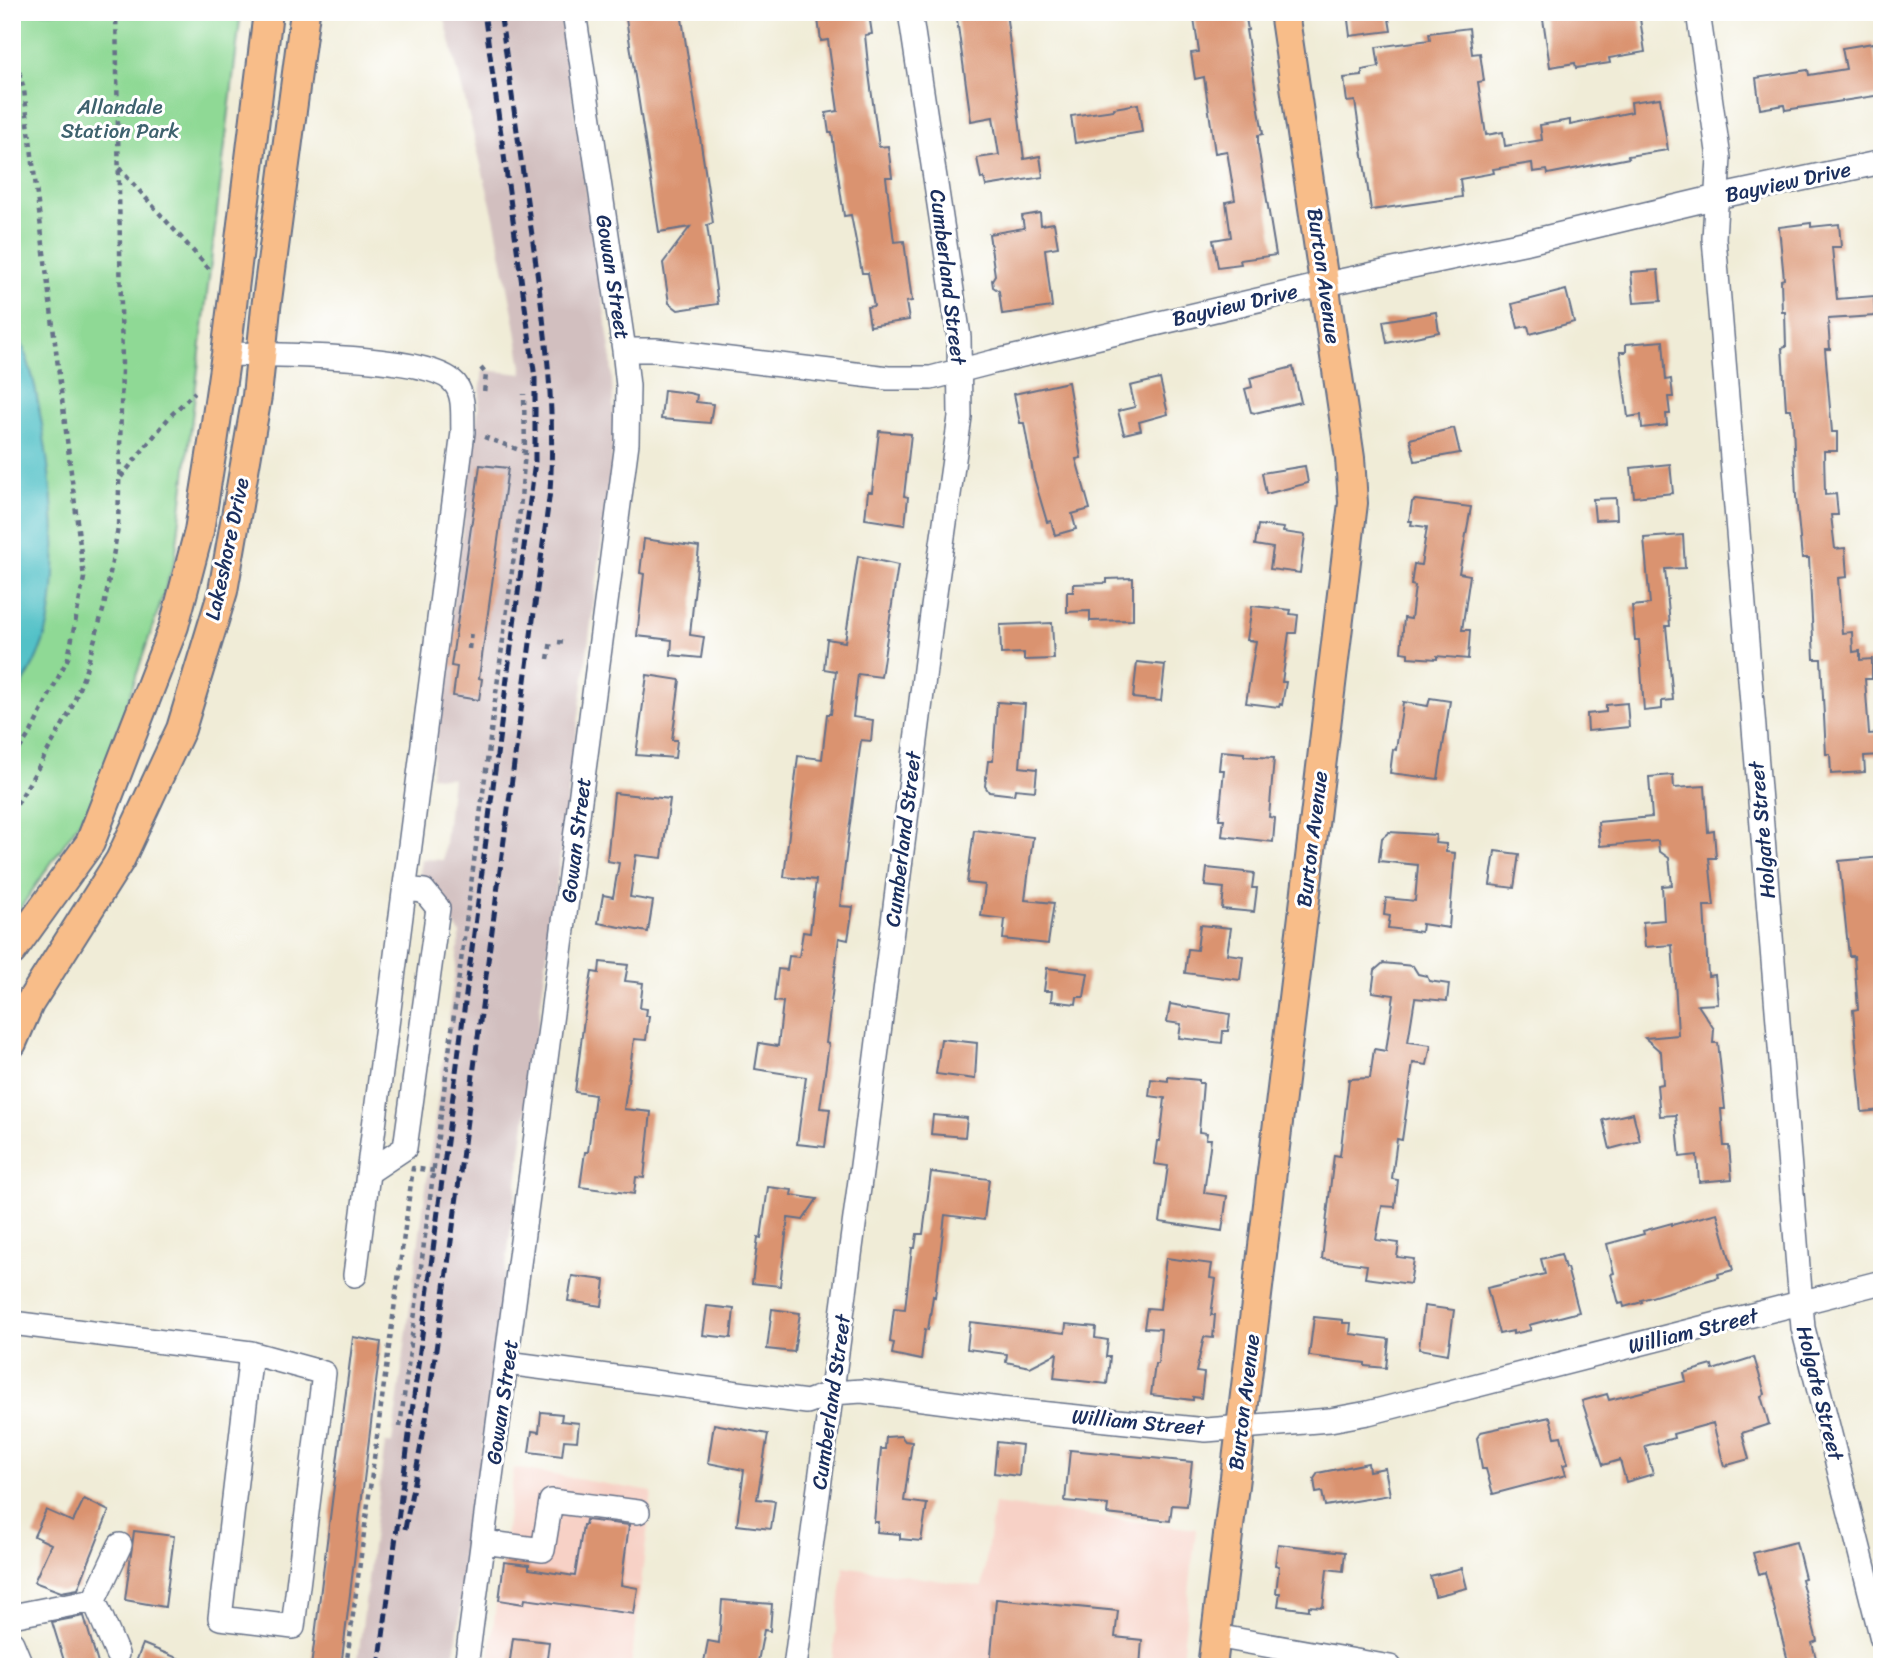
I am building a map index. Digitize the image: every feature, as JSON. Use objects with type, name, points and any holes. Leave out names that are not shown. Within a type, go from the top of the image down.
[{"type":"main road","name":"Lakeshore Drive","points":[[12,951],[90,843],[174,626],[200,531],[226,354],[268,12]]},
{"type":"main road","name":"Lakeshore Drive","points":[[12,1043],[29,1004],[120,860],[181,729],[223,591],[263,355],[266,308],[305,12]]},
{"type":"main road","name":"Burton Avenue","points":[[1212,1667],[1353,503],[1350,458],[1326,284],[1284,12]]},
{"type":"street","name":"Gowan Street","points":[[466,1667],[624,476],[628,415],[624,350],[574,12]]},
{"type":"street","name":"Cumberland Street","points":[[795,1667],[960,417],[959,337],[910,12]]},
{"type":"street","name":"Holgate Street","points":[[1698,12],[1719,159],[1714,237],[1802,1328],[1882,1639]]},
{"type":"street","name":"Bayview Drive","points":[[624,350],[656,350],[888,378],[931,379],[1326,284],[1528,242],[1717,197],[1882,162]]},
{"type":"street","points":[[226,354],[296,355],[422,367],[455,382],[461,396],[463,432],[355,1275]]},
{"type":"street","points":[[369,1172],[405,1148],[438,908],[425,891],[405,889]]},
{"type":"street","name":"William Street","points":[[507,1363],[807,1402],[832,1393],[862,1391],[1000,1409],[1206,1430],[1241,1428],[1329,1420],[1368,1413],[1882,1282]]},
{"type":"street","points":[[12,1322],[251,1353],[324,1373],[293,1627],[220,1618],[251,1353]]},
{"type":"street","points":[[483,1542],[543,1550],[551,1501],[638,1512]]},
{"type":"street","points":[[117,1654],[94,1600],[120,1545]]},
{"type":"street","points":[[12,1616],[94,1600]]},
{"type":"street","points":[[1215,1636],[1390,1667]]},
{"type":"street","points":[[12,1643],[22,1667]]},
{"type":"path","points":[[12,813],[70,712],[85,673],[104,607],[118,528],[122,367],[116,12]]},
{"type":"path","points":[[12,43],[24,90],[84,578],[68,658],[31,732],[12,760]]},
{"type":"path","points":[[118,167],[215,276]]},
{"type":"path","points":[[121,477],[171,415],[195,392],[202,392]]},
{"type":"path","points":[[400,1427],[520,510],[525,452],[524,394]]},
{"type":"path","points":[[480,435],[525,452]]},
{"type":"path","points":[[469,649],[471,631]]},
{"type":"path","points":[[548,659],[551,641]]},
{"type":"path","points":[[558,642],[567,643]]},
{"type":"path","points":[[346,1667],[413,1168],[434,1171]]},
{"type":"shaded area","points":[[443,12],[560,12],[611,355],[614,425],[611,473],[453,1667],[357,1667],[385,1443],[392,1443],[460,933],[420,876],[421,859],[443,860],[452,778],[431,776],[483,370],[523,374],[494,217]]},
{"type":"shaded area","points":[[514,1468],[652,1492],[631,1667],[488,1667]]},
{"type":"shaded area","points":[[994,1504],[1196,1529],[1181,1667],[831,1667],[844,1566],[982,1587]]},
{"type":"green space","name":"Allandale Station Park","points":[[12,12],[241,12],[175,560],[95,799],[12,920],[12,703],[30,672],[52,499],[34,385],[12,316]]},
{"type":"water","points":[[12,316],[30,369],[40,414],[52,504],[54,564],[47,631],[34,663],[12,703]]},
{"type":"building","points":[[625,12],[681,12],[713,223],[707,225],[718,304],[678,310],[669,303],[663,263],[690,227],[659,232]]},
{"type":"building","points":[[817,12],[852,12],[852,16],[869,14],[872,34],[865,35],[869,74],[879,147],[888,146],[892,177],[886,177],[894,242],[904,241],[912,301],[906,302],[909,320],[870,326],[867,307],[874,306],[868,273],[862,273],[851,215],[844,216],[832,133],[829,133],[826,113],[838,111],[828,40],[821,41]]},
{"type":"building","points":[[956,12],[1006,12],[1024,159],[1040,156],[1043,177],[986,186],[984,178],[981,179],[977,158],[999,155],[993,117],[971,121]]},
{"type":"building","points":[[1193,12],[1245,12],[1263,134],[1258,135],[1258,146],[1276,255],[1240,260],[1241,264],[1218,267],[1213,240],[1231,237],[1226,202],[1235,200],[1227,151],[1215,153],[1204,77],[1195,79],[1191,53],[1199,52]]},
{"type":"building","points":[[1347,12],[1388,13],[1391,31],[1350,36]]},
{"type":"building","points":[[1542,12],[1639,12],[1645,52],[1609,58],[1610,63],[1576,68],[1575,63],[1550,67]]},
{"type":"building","points":[[1469,28],[1472,54],[1480,53],[1484,81],[1478,82],[1486,135],[1503,132],[1505,146],[1542,140],[1540,125],[1570,120],[1570,125],[1632,112],[1631,102],[1660,98],[1668,150],[1548,174],[1547,170],[1533,172],[1532,163],[1493,169],[1494,173],[1460,179],[1462,197],[1371,210],[1355,101],[1347,102],[1344,78],[1362,76],[1362,70],[1379,67],[1376,47],[1430,40],[1429,33]]},
{"type":"building","points":[[1873,43],[1881,95],[1785,110],[1784,105],[1760,109],[1756,78],[1808,70],[1809,75],[1846,69],[1842,48]]},
{"type":"building","points":[[1138,104],[1142,132],[1075,143],[1071,116]]},
{"type":"building","points":[[1040,213],[1041,225],[1054,223],[1058,247],[1045,249],[1052,307],[1002,314],[999,291],[993,287],[992,280],[995,275],[989,234],[1024,228],[1022,216]]},
{"type":"building","points":[[1811,223],[1811,227],[1839,224],[1841,247],[1832,247],[1837,299],[1874,296],[1875,316],[1828,319],[1830,349],[1825,349],[1832,432],[1837,432],[1837,451],[1824,451],[1825,495],[1836,494],[1838,515],[1831,515],[1835,549],[1845,548],[1847,577],[1838,578],[1842,633],[1852,632],[1853,652],[1860,651],[1860,660],[1872,659],[1872,679],[1865,679],[1869,734],[1882,733],[1882,755],[1864,756],[1865,772],[1831,774],[1830,754],[1826,754],[1821,659],[1814,659],[1809,558],[1802,558],[1793,423],[1791,409],[1786,409],[1782,348],[1786,347],[1781,280],[1784,279],[1779,227]]},
{"type":"building","points":[[1658,270],[1661,301],[1634,303],[1631,272]]},
{"type":"building","points":[[1566,290],[1574,322],[1530,334],[1528,326],[1518,328],[1512,304]]},
{"type":"building","points":[[1436,312],[1439,332],[1387,343],[1383,321]]},
{"type":"building","points":[[1663,341],[1666,380],[1671,379],[1673,397],[1668,397],[1670,414],[1666,414],[1667,425],[1642,428],[1641,415],[1628,417],[1620,352],[1626,352],[1626,344]]},
{"type":"building","points":[[1293,367],[1301,402],[1251,412],[1245,389],[1252,387],[1250,378]]},
{"type":"building","points":[[1160,379],[1168,414],[1139,422],[1141,430],[1124,434],[1118,411],[1135,407],[1130,386]]},
{"type":"building","points":[[1068,382],[1081,458],[1076,459],[1090,509],[1072,514],[1076,529],[1055,535],[1051,521],[1047,522],[1034,478],[1024,423],[1020,423],[1014,394]]},
{"type":"building","points":[[664,390],[697,395],[696,402],[713,404],[710,423],[661,419]]},
{"type":"building","points":[[1454,428],[1460,453],[1415,461],[1410,439]]},
{"type":"building","points":[[879,431],[911,434],[904,496],[908,497],[905,525],[865,519],[868,492],[872,492]]},
{"type":"building","points":[[1670,464],[1673,493],[1634,497],[1631,468]]},
{"type":"building","points":[[480,465],[508,468],[479,678],[482,679],[479,700],[453,696],[457,667],[451,666]]},
{"type":"building","points":[[1305,466],[1308,483],[1266,494],[1262,473]]},
{"type":"building","points":[[1616,498],[1617,519],[1595,520],[1593,499]]},
{"type":"building","points":[[1415,500],[1471,507],[1459,573],[1470,575],[1462,630],[1470,630],[1468,659],[1408,657],[1408,653],[1401,652],[1404,618],[1411,619],[1415,586],[1411,585],[1414,564],[1421,565],[1427,527],[1411,525],[1412,521],[1409,521],[1412,502]]},
{"type":"building","points":[[1258,525],[1284,528],[1283,532],[1305,535],[1300,573],[1270,569],[1273,548],[1255,545]]},
{"type":"building","points":[[1683,535],[1685,568],[1665,569],[1670,626],[1666,626],[1673,700],[1662,701],[1662,709],[1644,711],[1639,640],[1635,640],[1632,606],[1650,604],[1644,538]]},
{"type":"building","points":[[644,539],[699,547],[690,635],[704,637],[701,658],[671,655],[672,640],[637,636],[644,574],[640,573]]},
{"type":"building","points":[[858,556],[898,565],[881,677],[858,674],[853,717],[873,720],[871,741],[861,740],[840,906],[853,907],[848,940],[839,938],[826,1043],[829,1044],[820,1108],[830,1109],[825,1147],[797,1144],[806,1077],[755,1069],[759,1043],[778,1046],[783,1002],[774,1001],[778,969],[787,970],[789,956],[799,957],[803,932],[810,933],[816,880],[784,877],[798,756],[822,759],[827,714],[831,714],[836,671],[824,669],[827,639],[845,642]]},
{"type":"building","points":[[1133,578],[1133,620],[1090,621],[1090,611],[1067,612],[1067,592],[1073,592],[1073,584],[1107,583],[1107,579]]},
{"type":"building","points":[[1252,606],[1291,610],[1290,614],[1298,615],[1296,633],[1289,633],[1282,682],[1286,682],[1282,705],[1279,707],[1246,703],[1256,641],[1247,640]]},
{"type":"building","points":[[1052,623],[1054,659],[1024,660],[1024,653],[1001,654],[1000,625]]},
{"type":"building","points":[[1137,662],[1165,665],[1161,701],[1133,698]]},
{"type":"building","points":[[647,675],[680,680],[672,740],[677,740],[675,758],[636,755]]},
{"type":"building","points":[[1430,698],[1450,701],[1438,779],[1390,773],[1403,702],[1428,706]]},
{"type":"building","points":[[997,702],[1025,704],[1020,767],[1037,769],[1035,791],[1015,789],[1014,795],[989,792],[985,786],[988,761],[993,761]]},
{"type":"building","points":[[1627,703],[1629,727],[1588,731],[1587,714],[1606,712],[1606,705]]},
{"type":"building","points":[[1221,751],[1274,758],[1269,817],[1275,818],[1273,842],[1222,836],[1224,819],[1219,819],[1224,770],[1219,770]]},
{"type":"building","points":[[1673,775],[1674,788],[1705,786],[1708,832],[1714,831],[1716,858],[1709,858],[1714,906],[1704,906],[1708,976],[1715,975],[1718,1004],[1698,1005],[1714,1029],[1713,1043],[1718,1043],[1725,1109],[1721,1109],[1724,1146],[1729,1146],[1732,1179],[1699,1182],[1697,1155],[1680,1157],[1676,1115],[1660,1116],[1657,1085],[1663,1084],[1661,1052],[1645,1038],[1678,1035],[1672,945],[1645,947],[1643,922],[1664,920],[1662,886],[1672,885],[1669,858],[1659,851],[1658,841],[1600,846],[1598,822],[1652,817],[1649,777]]},
{"type":"building","points":[[614,793],[670,799],[662,858],[636,855],[630,897],[653,901],[648,932],[598,923],[603,895],[613,897],[619,863],[607,861]]},
{"type":"building","points":[[974,830],[1033,837],[1025,900],[1054,903],[1048,944],[1003,939],[1005,919],[981,916],[985,885],[967,883]]},
{"type":"building","points":[[1389,832],[1436,835],[1435,843],[1446,844],[1446,852],[1455,853],[1449,928],[1422,924],[1421,932],[1388,928],[1390,916],[1384,915],[1386,898],[1415,901],[1418,865],[1379,861],[1382,838]]},
{"type":"building","points":[[1495,851],[1519,854],[1514,888],[1490,885]]},
{"type":"building","points":[[1882,857],[1882,891],[1879,891],[1882,973],[1879,973],[1882,1001],[1882,1110],[1862,1112],[1853,1010],[1858,1009],[1854,956],[1849,956],[1839,861]]},
{"type":"building","points":[[1207,868],[1254,873],[1252,888],[1257,888],[1254,912],[1222,909],[1224,888],[1205,886]]},
{"type":"building","points":[[1200,925],[1231,928],[1227,954],[1243,956],[1240,980],[1185,973],[1188,949],[1197,950]]},
{"type":"building","points":[[600,962],[628,965],[625,981],[643,983],[640,1008],[647,1009],[646,1016],[649,1016],[646,1040],[634,1039],[624,1109],[651,1112],[644,1178],[636,1177],[634,1194],[580,1187],[585,1152],[588,1152],[595,1095],[575,1092],[592,972],[599,973]]},
{"type":"building","points":[[1383,963],[1413,966],[1418,974],[1427,976],[1429,981],[1449,984],[1447,1001],[1415,998],[1408,1042],[1431,1045],[1427,1065],[1413,1063],[1402,1140],[1397,1139],[1392,1179],[1398,1180],[1395,1207],[1382,1206],[1376,1240],[1399,1243],[1397,1257],[1414,1259],[1410,1284],[1365,1278],[1367,1265],[1322,1259],[1334,1155],[1340,1156],[1349,1079],[1370,1078],[1374,1049],[1386,1051],[1394,995],[1372,992],[1375,970]]},
{"type":"building","points":[[1047,968],[1088,973],[1084,997],[1077,997],[1076,1004],[1051,1001],[1052,991],[1044,991]]},
{"type":"building","points":[[1170,1004],[1230,1014],[1228,1031],[1223,1031],[1222,1043],[1179,1038],[1181,1024],[1167,1022]]},
{"type":"building","points":[[941,1039],[977,1043],[975,1079],[936,1074]]},
{"type":"building","points":[[1168,1077],[1199,1080],[1199,1083],[1203,1083],[1199,1132],[1207,1133],[1206,1139],[1211,1139],[1204,1193],[1227,1196],[1222,1231],[1160,1222],[1168,1166],[1154,1164],[1157,1141],[1160,1141],[1165,1098],[1149,1096],[1151,1079],[1168,1081]]},
{"type":"building","points":[[1633,1113],[1640,1141],[1610,1149],[1603,1120]]},
{"type":"building","points":[[933,1115],[967,1118],[965,1137],[931,1134]]},
{"type":"building","points":[[931,1172],[989,1179],[984,1220],[945,1215],[935,1297],[933,1296],[928,1330],[925,1329],[921,1360],[892,1354],[894,1343],[890,1342],[894,1308],[905,1309],[912,1248],[915,1248],[917,1234],[923,1234]]},
{"type":"building","points":[[768,1187],[792,1190],[791,1195],[817,1199],[803,1220],[788,1218],[780,1286],[752,1283]]},
{"type":"building","points":[[1717,1213],[1733,1270],[1718,1274],[1719,1277],[1641,1300],[1642,1302],[1624,1307],[1623,1303],[1619,1304],[1607,1244],[1644,1234],[1643,1231]]},
{"type":"building","points":[[1561,1254],[1579,1312],[1529,1325],[1531,1330],[1499,1334],[1487,1288],[1545,1274],[1541,1259]]},
{"type":"building","points":[[1166,1258],[1212,1264],[1210,1278],[1216,1279],[1211,1315],[1215,1315],[1213,1338],[1204,1337],[1196,1372],[1204,1373],[1201,1398],[1193,1397],[1193,1400],[1151,1395],[1155,1364],[1158,1364],[1161,1329],[1144,1328],[1147,1308],[1160,1309]]},
{"type":"building","points":[[572,1276],[605,1280],[602,1306],[568,1301]]},
{"type":"building","points":[[707,1306],[734,1309],[731,1338],[703,1335]]},
{"type":"building","points":[[1424,1306],[1454,1310],[1448,1354],[1419,1349]]},
{"type":"building","points":[[772,1309],[800,1313],[794,1352],[767,1349]]},
{"type":"building","points":[[1314,1317],[1351,1323],[1350,1334],[1389,1339],[1386,1368],[1309,1356]]},
{"type":"building","points":[[970,1322],[1065,1333],[1066,1324],[1096,1327],[1095,1338],[1108,1340],[1106,1357],[1110,1357],[1107,1384],[1054,1378],[1057,1353],[1030,1367],[1006,1362],[1007,1354],[967,1349]]},
{"type":"building","points":[[353,1337],[381,1342],[341,1667],[311,1667]]},
{"type":"building","points":[[1754,1357],[1765,1394],[1761,1396],[1769,1424],[1742,1433],[1749,1459],[1724,1466],[1713,1423],[1673,1434],[1674,1438],[1645,1446],[1653,1474],[1626,1482],[1620,1460],[1603,1465],[1582,1401],[1607,1394],[1609,1400],[1686,1381],[1684,1373],[1712,1365],[1713,1370]]},
{"type":"building","points":[[541,1412],[562,1414],[561,1421],[579,1423],[577,1441],[564,1440],[562,1456],[529,1452],[532,1431],[539,1432]]},
{"type":"building","points":[[1550,1417],[1555,1437],[1561,1436],[1568,1464],[1563,1465],[1566,1475],[1493,1494],[1486,1469],[1482,1469],[1477,1438],[1481,1432]]},
{"type":"building","points":[[714,1424],[768,1434],[757,1499],[775,1501],[771,1529],[737,1525],[744,1470],[708,1463]]},
{"type":"building","points":[[901,1436],[905,1441],[912,1442],[904,1501],[927,1504],[921,1541],[900,1539],[900,1534],[877,1532],[878,1522],[874,1522],[881,1449],[885,1449],[886,1437]]},
{"type":"building","points":[[997,1442],[1022,1445],[1019,1476],[994,1473]]},
{"type":"building","points":[[1070,1450],[1192,1462],[1187,1506],[1172,1505],[1170,1521],[1107,1514],[1108,1505],[1065,1501]]},
{"type":"building","points":[[1368,1463],[1369,1471],[1385,1468],[1390,1495],[1325,1506],[1322,1492],[1316,1493],[1314,1479],[1318,1473]]},
{"type":"building","points":[[84,1499],[109,1511],[78,1589],[61,1592],[34,1582],[51,1544],[34,1536],[46,1510],[73,1522]]},
{"type":"building","points":[[586,1520],[629,1525],[621,1585],[638,1588],[634,1614],[525,1599],[524,1604],[499,1600],[504,1562],[575,1576]]},
{"type":"building","points":[[134,1531],[174,1536],[165,1607],[125,1600]]},
{"type":"building","points":[[1796,1542],[1805,1578],[1801,1579],[1817,1641],[1812,1643],[1816,1658],[1789,1665],[1765,1572],[1759,1574],[1753,1553]]},
{"type":"building","points":[[1278,1544],[1345,1552],[1343,1571],[1327,1569],[1323,1607],[1309,1606],[1309,1610],[1278,1606],[1280,1593],[1276,1593],[1279,1566],[1275,1565]]},
{"type":"building","points":[[1462,1568],[1467,1588],[1435,1596],[1430,1576]]},
{"type":"building","points":[[996,1599],[1118,1611],[1115,1637],[1142,1640],[1140,1667],[990,1667]]},
{"type":"building","points":[[722,1600],[772,1604],[770,1631],[764,1630],[757,1667],[703,1667],[708,1641],[719,1643]]},
{"type":"building","points":[[84,1616],[99,1667],[66,1667],[52,1622]]},
{"type":"building","points":[[513,1638],[549,1642],[546,1667],[509,1667]]},
{"type":"building","points":[[143,1644],[197,1666],[134,1667]]},
{"type":"railway","points":[[379,1667],[535,462],[535,378],[484,12]]},
{"type":"railway","points":[[405,1529],[426,1419],[445,1287],[550,491],[551,426],[545,331],[500,12]]}]
